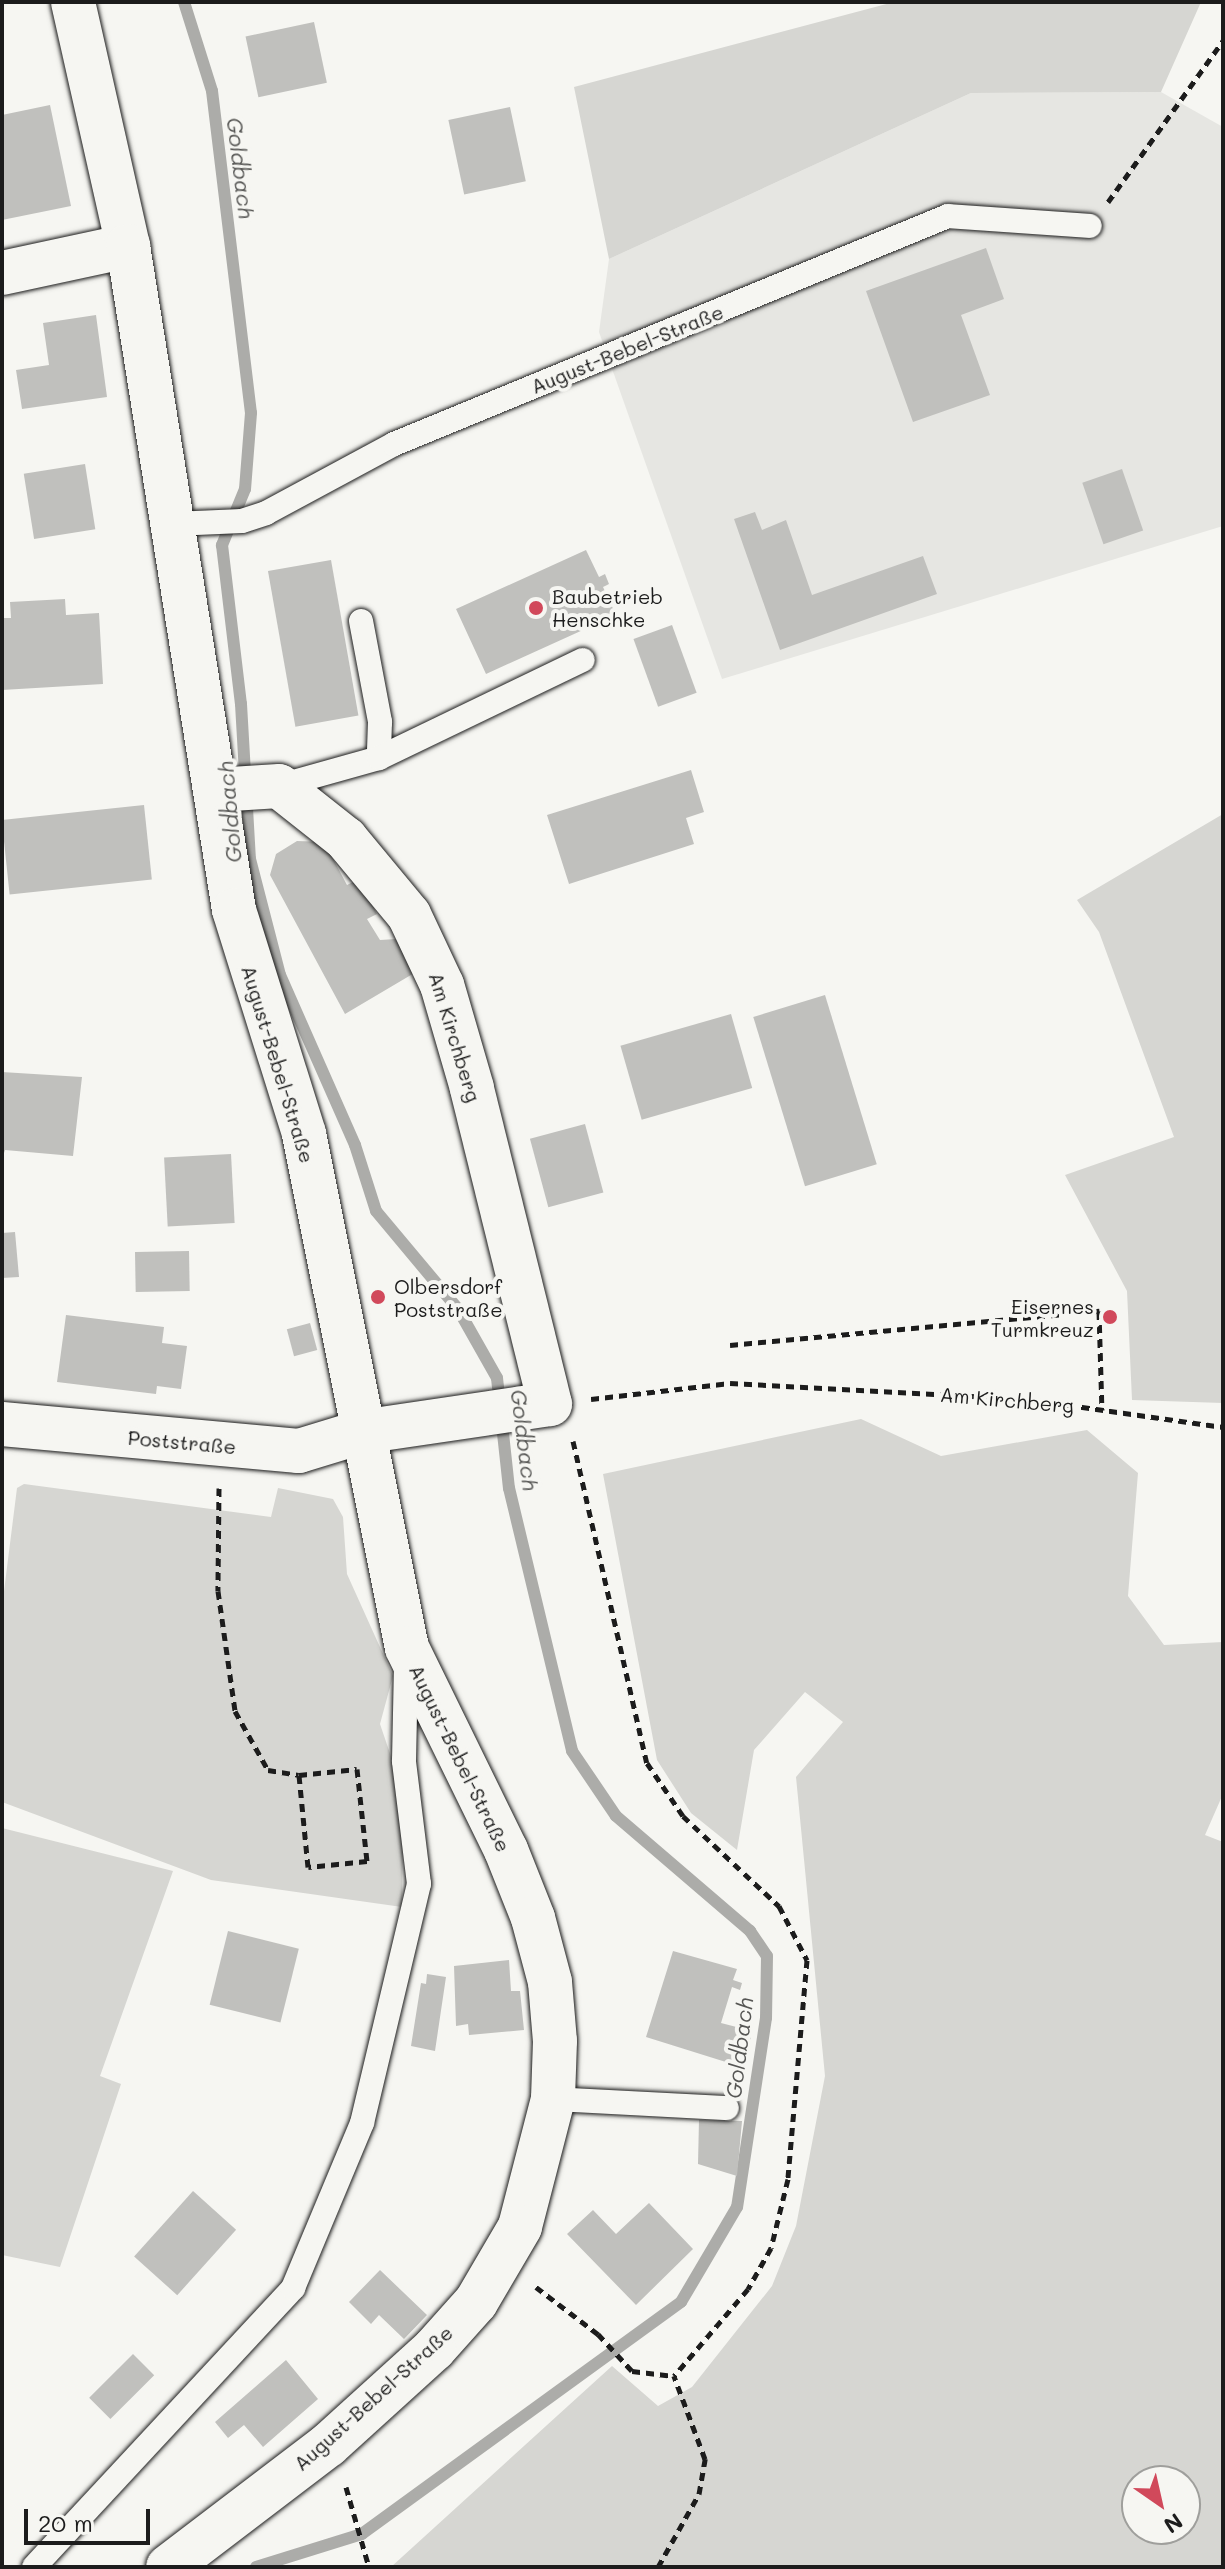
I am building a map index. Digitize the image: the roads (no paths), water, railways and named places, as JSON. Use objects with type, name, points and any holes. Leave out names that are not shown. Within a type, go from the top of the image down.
[{"type":"street","name":"August-Bebel-Straße","points":[[73,2],[128,246],[241,939],[304,1134],[361,1432],[407,1648],[506,1850],[533,1918],[550,1982],[553,2099],[520,2227],[476,2302],[434,2349],[328,2445],[168,2567]]},
{"type":"street","points":[[2,273],[128,246]]},
{"type":"street","points":[[215,790],[271,787]]},
{"type":"street","name":"Am Kirchberg","points":[[271,787],[346,839],[383,877],[427,949],[472,1088],[550,1404],[361,1432]]},
{"type":"street","name":"Poststraße","points":[[2,1424],[220,1447],[299,1451],[361,1432]]},
{"type":"lane","name":"August-Bebel-Straße","points":[[173,524],[230,521],[394,444],[948,216],[1090,226]]},
{"type":"lane","points":[[361,621],[380,722],[379,758]]},
{"type":"lane","points":[[271,787],[379,758],[583,660]]},
{"type":"lane","name":"August-Bebel-Straße","points":[[34,2567],[293,2288],[362,2123],[419,1884],[404,1761],[407,1648]]},
{"type":"lane","points":[[553,2099],[727,2108]]},
{"type":"waterway","name":"Goldbach","points":[[184,2],[212,91],[251,413],[245,489],[222,545],[241,704],[250,859],[280,975],[355,1145],[376,1211],[458,1309],[497,1378],[509,1488],[572,1751],[616,1816],[750,1931],[767,1956],[766,2018],[737,2207],[681,2302],[362,2534],[256,2567]]},
{"type":"place","name":"Baubetrieb Henschke","points":[[536,608]]},
{"type":"place","name":"Olbersdorf Poststraße","points":[[378,1297]]},
{"type":"place","name":"Eisernes Turmkreuz","points":[[1110,1317]]}]
